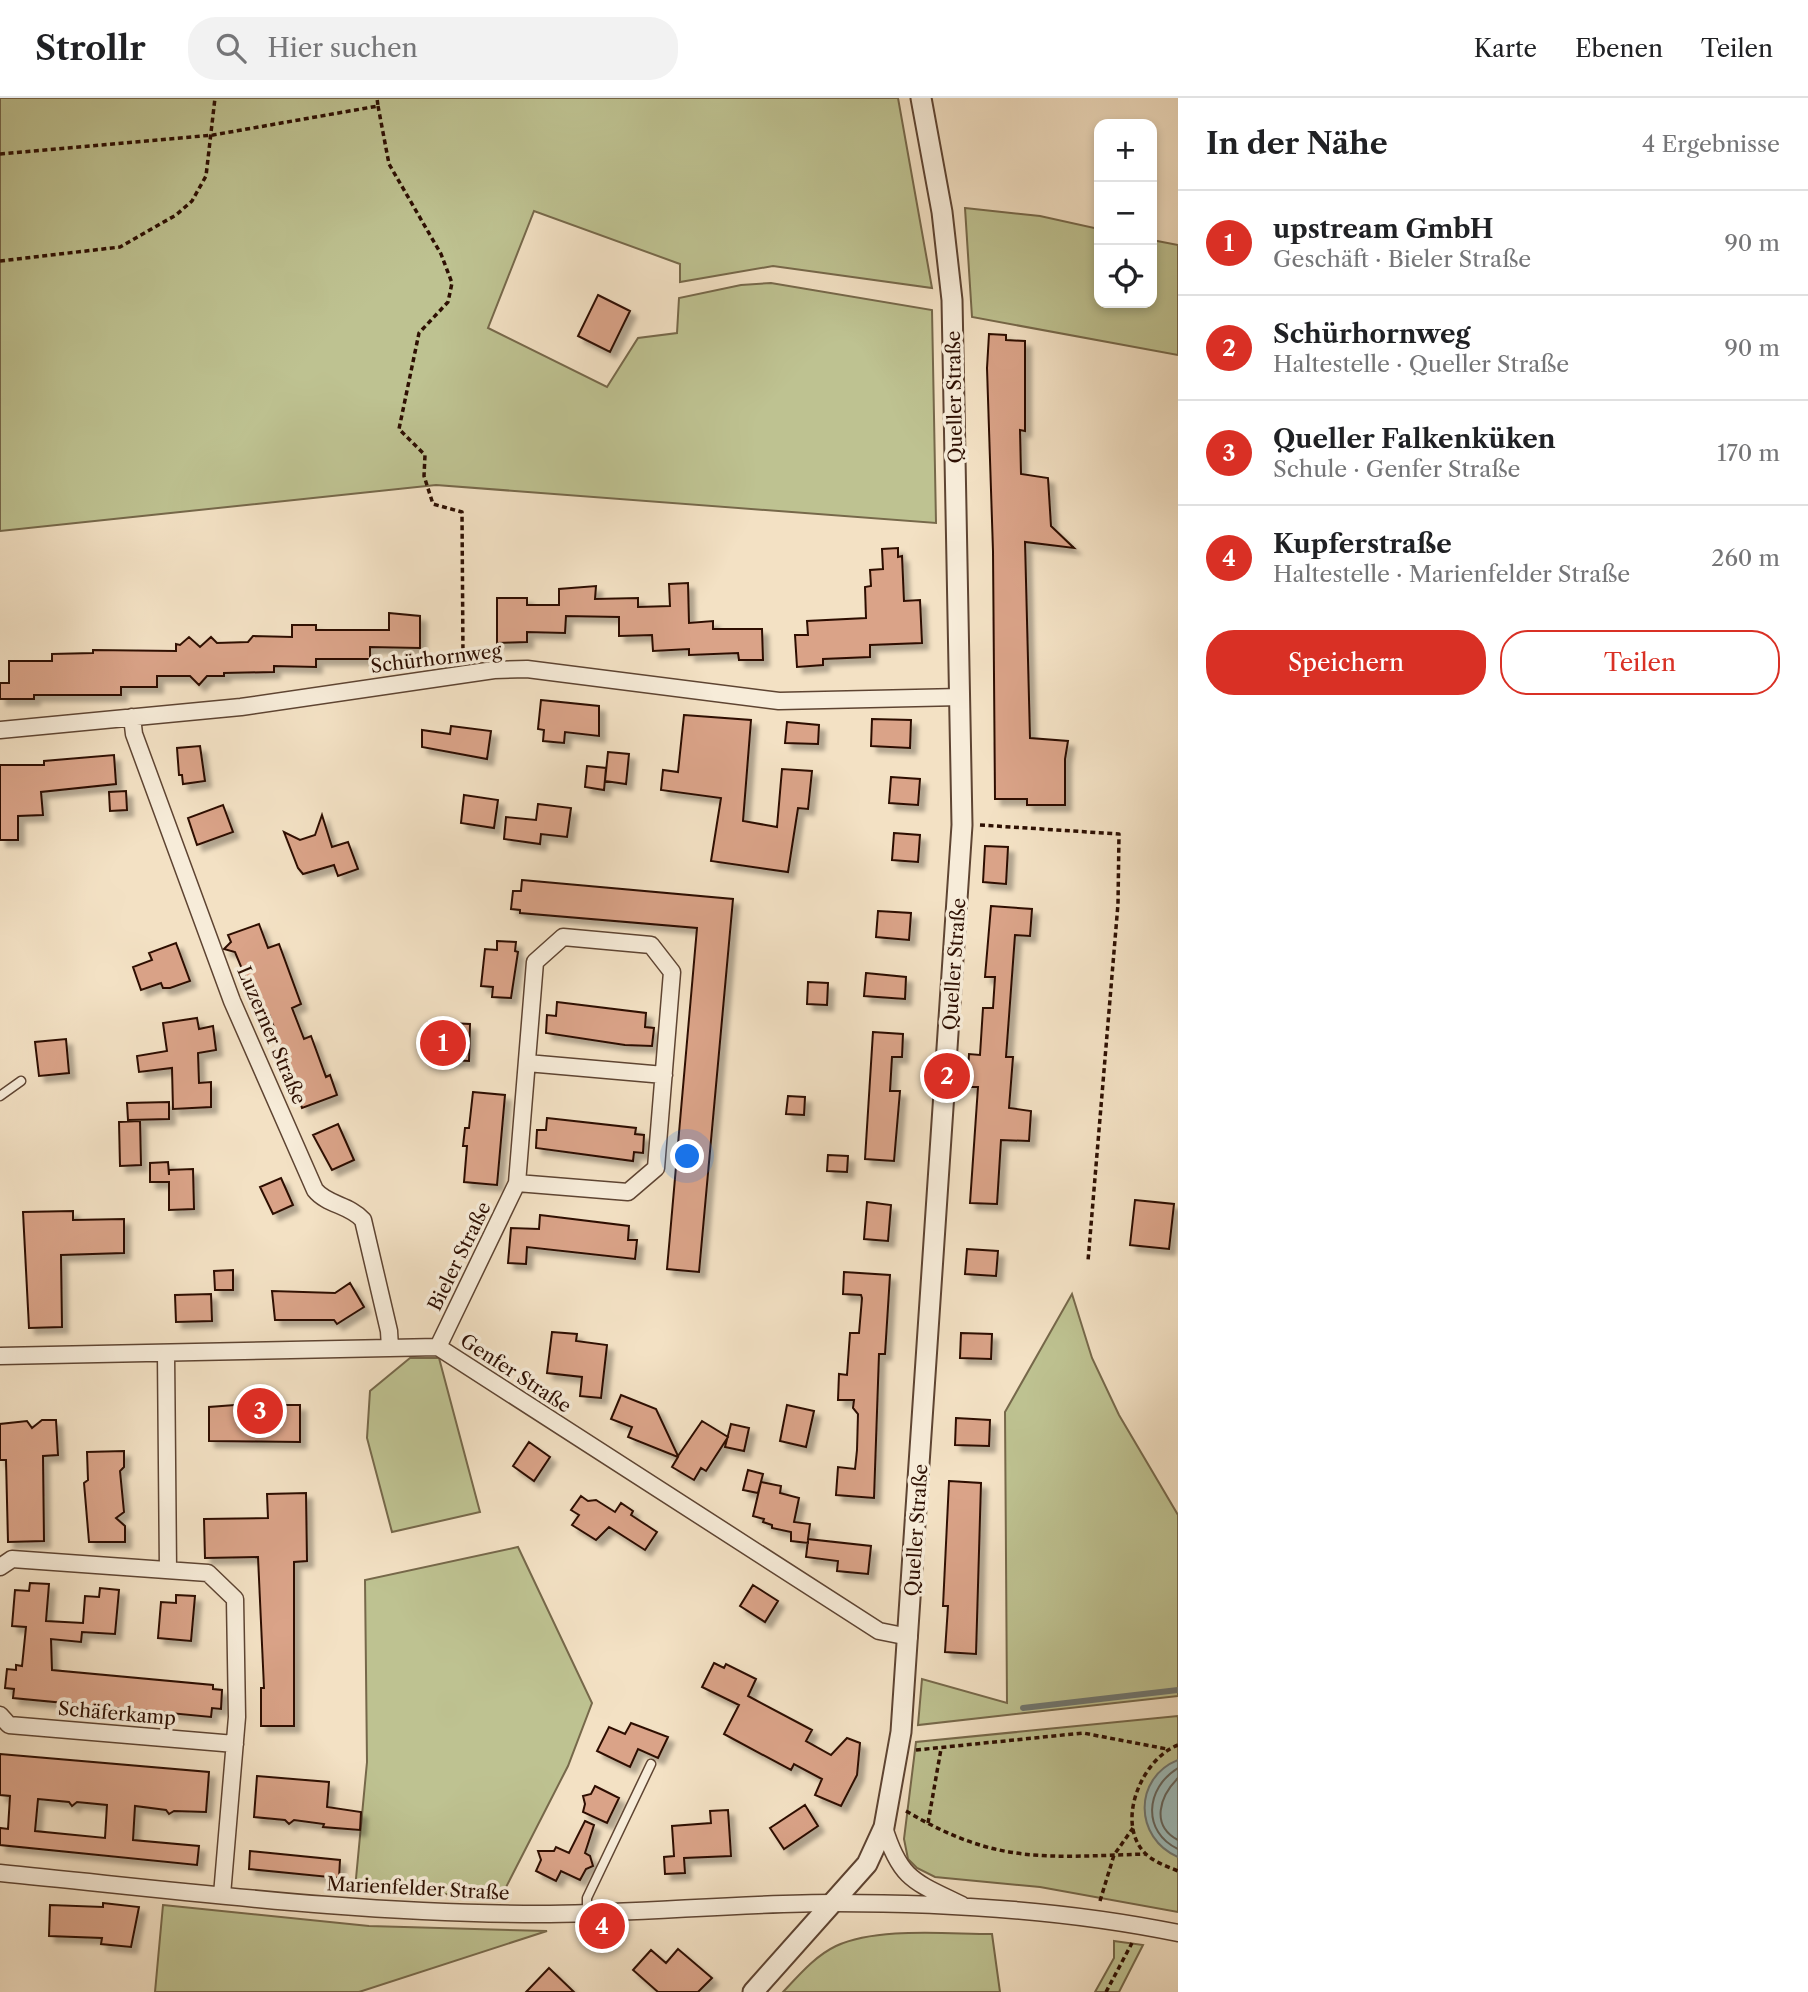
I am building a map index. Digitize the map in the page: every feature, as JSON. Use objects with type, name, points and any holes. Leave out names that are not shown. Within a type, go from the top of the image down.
[{"type":"street","name":"Queller Straße","points":[[753,1992],[867,1864],[884,1826],[899,1749],[909,1637],[962,825],[952,300],[942,212],[921,98]]},
{"type":"street","name":"Schürhornweg","points":[[0,730],[242,708],[463,673],[527,669],[779,701],[961,697]]},
{"type":"street","name":"Luzerner Straße","points":[[132,717],[134,734],[232,1001],[315,1189],[320,1196],[357,1213],[363,1220],[390,1331],[390,1348]]},
{"type":"street","name":"Bieler Straße","points":[[438,1347],[517,1183],[535,962],[563,937],[651,945],[672,972],[656,1168],[628,1192],[517,1183]]},
{"type":"street","points":[[527,1063],[664,1075]]},
{"type":"street","name":"Genfer Straße","points":[[0,1356],[438,1347],[879,1631],[909,1637]]},
{"type":"street","points":[[166,1354],[168,1570]]},
{"type":"street","points":[[0,1567],[12,1559],[208,1573],[234,1600],[234,1744],[222,1895]]},
{"type":"street","name":"Schäferkamp","points":[[0,1715],[9,1726],[234,1744]]},
{"type":"street","points":[[884,1826],[899,1866],[916,1883],[967,1908]]},
{"type":"street","name":"Marienfelder Straße","points":[[0,1872],[406,1911],[587,1913],[835,1903],[967,1908],[1095,1918],[1178,1933]]},
{"type":"lane","points":[[0,1096],[20,1081]]},
{"type":"lane","points":[[587,1913],[587,1898],[650,1764]]},
{"type":"path","points":[[0,261],[120,247],[153,231],[192,201],[206,176],[213,135],[215,98]]},
{"type":"path","points":[[377,98],[389,163],[440,254],[452,283],[448,302],[419,333],[399,429],[425,455],[424,476],[433,504],[462,512],[463,673]]},
{"type":"path","points":[[0,154],[213,135],[378,106]]},
{"type":"path","points":[[962,825],[1119,834],[1118,904],[1088,1261]]},
{"type":"path","points":[[899,1749],[941,1749],[1083,1732],[1167,1749]]},
{"type":"path","points":[[1146,1854],[1133,1828],[1132,1809],[1137,1790],[1147,1769],[1167,1749],[1178,1745]]},
{"type":"path","points":[[928,1824],[941,1749]]},
{"type":"path","points":[[890,1802],[928,1824],[988,1850],[1017,1855],[1146,1854],[1178,1871]]},
{"type":"path","points":[[1095,1918],[1114,1855],[1133,1828]]},
{"type":"path","points":[[1106,1992],[1131,1946],[1135,1924]]},
{"type":"green space","points":[[0,98],[898,98],[932,288],[773,266],[680,282],[680,264],[534,211],[488,328],[607,387],[638,338],[677,333],[679,298],[741,285],[771,283],[932,310],[936,523],[436,485],[0,531]]},
{"type":"green space","points":[[965,208],[1040,216],[1094,228],[1094,308],[1157,308],[1157,241],[1178,245],[1178,355],[972,317]]},
{"type":"green space","points":[[1072,1294],[1092,1358],[1119,1415],[1178,1515],[1178,1696],[918,1725],[922,1679],[1007,1703],[1005,1412]]},
{"type":"green space","points":[[410,1358],[439,1358],[480,1512],[392,1532],[367,1438],[370,1391]]},
{"type":"green space","points":[[518,1547],[592,1703],[568,1766],[501,1897],[426,1893],[426,1888],[401,1887],[401,1891],[355,1889],[367,1762],[365,1580]]},
{"type":"green space","points":[[1178,1716],[1178,1912],[1040,1887],[935,1877],[917,1868],[908,1859],[904,1839],[916,1742]]},
{"type":"green space","points":[[163,1905],[369,1926],[547,1931],[359,1992],[155,1992]]},
{"type":"green space","points":[[912,1933],[992,1934],[1000,1992],[783,1992],[821,1955],[853,1940]]},
{"type":"green space","points":[[1114,1941],[1143,1945],[1119,1992],[1095,1992],[1114,1958]]},
{"type":"water","points":[[1178,1760],[1178,1857],[1164,1848],[1153,1836],[1147,1823],[1145,1808],[1153,1780],[1163,1769]]},
{"type":"building","points":[[598,295],[630,311],[610,352],[578,336]]},
{"type":"building","points":[[989,334],[1006,335],[1006,340],[1025,341],[1025,431],[1020,430],[1021,474],[1048,478],[1051,526],[1074,548],[1025,542],[1030,738],[1068,741],[1065,759],[1065,805],[1027,805],[1027,799],[995,799],[993,551],[987,368]]},
{"type":"building","points":[[898,548],[898,557],[902,556],[904,601],[920,600],[922,643],[870,645],[870,657],[823,659],[823,665],[797,667],[795,635],[808,635],[807,621],[866,618],[865,587],[871,586],[870,570],[883,569],[882,549]]},
{"type":"building","points":[[688,583],[689,623],[713,621],[713,629],[762,629],[763,660],[739,660],[738,653],[689,655],[689,649],[653,651],[652,635],[619,636],[619,617],[566,616],[565,633],[527,632],[527,642],[497,643],[497,598],[527,598],[527,605],[559,605],[559,589],[596,586],[595,599],[638,598],[638,607],[670,606],[669,584]]},
{"type":"building","points":[[389,613],[420,616],[420,648],[370,647],[370,659],[316,659],[316,667],[274,666],[274,672],[224,673],[224,676],[207,676],[199,685],[190,676],[157,676],[157,687],[121,687],[121,695],[34,695],[34,699],[0,699],[0,683],[9,683],[9,661],[52,661],[52,654],[93,653],[93,650],[176,651],[176,644],[180,645],[189,637],[200,647],[211,637],[217,643],[248,642],[253,636],[292,637],[292,625],[316,625],[316,630],[389,630]]},
{"type":"building","points":[[541,700],[599,706],[599,736],[565,732],[564,743],[543,741],[544,730],[538,729]]},
{"type":"building","points":[[684,715],[751,720],[743,821],[777,827],[782,769],[812,771],[808,809],[798,808],[788,872],[711,861],[721,798],[661,790],[663,770],[678,772]]},
{"type":"building","points":[[872,719],[911,720],[910,748],[871,746]]},
{"type":"building","points":[[787,722],[819,725],[818,744],[785,743]]},
{"type":"building","points":[[451,726],[491,731],[487,759],[422,747],[422,730],[450,734]]},
{"type":"building","points":[[200,746],[205,781],[183,784],[182,775],[179,775],[177,748]]},
{"type":"building","points":[[608,752],[629,754],[626,784],[605,781]]},
{"type":"building","points":[[114,755],[116,784],[41,792],[43,815],[18,816],[18,840],[0,840],[0,765],[44,765],[44,761]]},
{"type":"building","points":[[587,766],[606,768],[604,790],[585,787]]},
{"type":"building","points":[[891,777],[920,779],[918,805],[889,803]]},
{"type":"building","points":[[126,791],[127,810],[110,811],[109,792]]},
{"type":"building","points":[[464,795],[498,800],[494,828],[461,823]]},
{"type":"building","points":[[538,804],[571,808],[567,837],[541,834],[540,844],[504,839],[506,817],[536,820]]},
{"type":"building","points":[[223,805],[233,832],[197,845],[188,818]]},
{"type":"building","points":[[322,815],[332,847],[348,842],[358,869],[338,876],[334,865],[303,874],[298,868],[284,832],[300,840],[315,835]]},
{"type":"building","points":[[894,833],[920,835],[918,862],[892,860]]},
{"type":"building","points":[[985,846],[1008,847],[1006,884],[983,882]]},
{"type":"building","points":[[522,880],[733,899],[699,1272],[667,1269],[697,928],[520,913],[520,910],[511,909],[513,891],[521,891]]},
{"type":"building","points":[[991,906],[1032,909],[1030,936],[1015,935],[1006,1057],[1013,1057],[1009,1108],[1031,1111],[1029,1141],[1001,1140],[997,1204],[970,1203],[978,1087],[967,1087],[969,1054],[980,1055],[983,1008],[993,1008],[995,977],[985,977]]},
{"type":"building","points":[[878,911],[911,913],[909,940],[876,937]]},
{"type":"building","points":[[259,924],[268,948],[279,944],[301,1004],[292,1008],[304,1039],[311,1036],[326,1077],[330,1075],[337,1095],[302,1108],[270,1016],[267,1017],[262,1003],[257,1005],[235,952],[224,949],[231,942],[228,935]]},
{"type":"building","points":[[497,941],[516,942],[515,951],[518,952],[511,998],[492,997],[493,987],[481,986],[485,949],[497,950]]},
{"type":"building","points":[[176,943],[190,981],[170,988],[163,988],[161,983],[141,990],[133,967],[152,960],[149,953]]},
{"type":"building","points":[[866,973],[906,977],[905,999],[864,996]]},
{"type":"building","points":[[808,982],[828,983],[827,1005],[807,1004]]},
{"type":"building","points":[[557,1002],[646,1013],[645,1027],[654,1028],[652,1046],[625,1045],[546,1033],[547,1015],[556,1016]]},
{"type":"building","points":[[197,1018],[199,1029],[213,1026],[216,1050],[198,1053],[199,1083],[211,1082],[211,1107],[173,1109],[172,1068],[139,1072],[137,1056],[167,1051],[163,1023]]},
{"type":"building","points":[[428,1022],[470,1024],[469,1061],[426,1059]]},
{"type":"building","points":[[873,1032],[903,1034],[902,1057],[892,1057],[890,1091],[900,1091],[894,1161],[865,1159]]},
{"type":"building","points":[[66,1039],[69,1073],[39,1076],[35,1042]]},
{"type":"building","points":[[473,1092],[505,1095],[497,1185],[464,1182],[467,1146],[463,1146],[465,1128],[469,1128]]},
{"type":"building","points":[[788,1096],[805,1097],[804,1115],[786,1114]]},
{"type":"building","points":[[169,1102],[169,1119],[128,1120],[127,1103]]},
{"type":"building","points":[[547,1118],[636,1128],[635,1134],[644,1135],[643,1153],[634,1152],[633,1161],[536,1148],[537,1130],[546,1130]]},
{"type":"building","points":[[140,1121],[141,1165],[120,1166],[119,1122]]},
{"type":"building","points":[[338,1124],[354,1160],[332,1170],[313,1135]]},
{"type":"building","points":[[828,1155],[848,1156],[847,1172],[827,1171]]},
{"type":"building","points":[[168,1162],[169,1175],[169,1170],[193,1169],[194,1209],[169,1210],[169,1182],[150,1182],[150,1163]]},
{"type":"building","points":[[281,1178],[293,1205],[273,1214],[260,1187]]},
{"type":"building","points":[[1135,1200],[1174,1204],[1169,1249],[1130,1245]]},
{"type":"building","points":[[867,1202],[891,1205],[888,1241],[864,1239]]},
{"type":"building","points":[[73,1211],[73,1220],[124,1219],[124,1253],[61,1255],[62,1327],[29,1328],[23,1212]]},
{"type":"building","points":[[540,1215],[629,1226],[628,1240],[637,1240],[635,1259],[527,1247],[526,1264],[508,1263],[511,1228],[539,1229]]},
{"type":"building","points":[[967,1249],[998,1251],[996,1276],[965,1274]]},
{"type":"building","points":[[233,1270],[233,1290],[215,1290],[214,1271]]},
{"type":"building","points":[[844,1272],[890,1275],[885,1354],[879,1354],[874,1498],[836,1495],[838,1467],[855,1469],[857,1450],[858,1414],[853,1408],[854,1400],[838,1400],[839,1374],[847,1375],[850,1333],[859,1333],[862,1298],[861,1295],[843,1294]]},
{"type":"building","points":[[350,1283],[364,1307],[337,1324],[334,1320],[275,1320],[272,1291],[335,1293]]},
{"type":"building","points":[[211,1294],[212,1321],[176,1322],[175,1295]]},
{"type":"building","points":[[552,1332],[577,1334],[576,1341],[607,1345],[601,1398],[580,1396],[582,1377],[547,1373]]},
{"type":"building","points":[[961,1333],[992,1334],[991,1359],[960,1358]]},
{"type":"building","points":[[621,1395],[656,1409],[678,1456],[702,1421],[728,1437],[706,1471],[701,1468],[694,1480],[672,1467],[678,1457],[628,1437],[632,1427],[611,1419]]},
{"type":"building","points":[[300,1405],[300,1442],[209,1441],[209,1407]]},
{"type":"building","points":[[787,1405],[814,1411],[806,1447],[780,1441]]},
{"type":"building","points":[[956,1418],[990,1420],[989,1446],[955,1445]]},
{"type":"building","points":[[42,1420],[56,1420],[58,1455],[43,1456],[44,1541],[8,1542],[6,1460],[0,1460],[0,1424],[27,1421],[32,1428]]},
{"type":"building","points":[[731,1424],[749,1428],[744,1451],[725,1447]]},
{"type":"building","points":[[529,1442],[550,1457],[534,1481],[513,1466]]},
{"type":"building","points":[[124,1451],[124,1467],[120,1471],[124,1512],[116,1518],[125,1526],[125,1542],[89,1542],[84,1483],[88,1480],[87,1452]]},
{"type":"building","points":[[748,1470],[763,1474],[758,1493],[743,1490]]},
{"type":"building","points":[[949,1481],[981,1483],[976,1654],[945,1652],[948,1606],[943,1606]]},
{"type":"building","points":[[761,1482],[781,1486],[780,1493],[799,1498],[794,1522],[810,1524],[808,1539],[871,1546],[868,1574],[837,1571],[838,1561],[806,1557],[808,1543],[791,1541],[791,1532],[772,1528],[772,1525],[763,1522],[764,1519],[753,1516]]},
{"type":"building","points":[[306,1493],[307,1561],[294,1562],[294,1726],[261,1726],[261,1688],[264,1688],[258,1557],[205,1558],[204,1519],[268,1518],[267,1494]]},
{"type":"building","points":[[581,1496],[588,1501],[596,1500],[615,1512],[621,1503],[633,1511],[631,1515],[657,1532],[645,1550],[609,1527],[596,1540],[572,1525],[579,1515],[571,1510]]},
{"type":"building","points":[[30,1583],[49,1584],[46,1621],[83,1623],[85,1596],[99,1597],[100,1588],[119,1590],[115,1634],[82,1632],[81,1642],[51,1639],[52,1670],[213,1685],[213,1689],[222,1690],[221,1709],[212,1708],[211,1717],[13,1698],[14,1689],[5,1688],[7,1669],[16,1670],[16,1665],[22,1666],[26,1627],[12,1626],[15,1590],[29,1591]]},
{"type":"building","points":[[753,1585],[778,1601],[765,1622],[740,1606]]},
{"type":"building","points":[[176,1595],[195,1596],[191,1641],[158,1638],[161,1602],[176,1603]]},
{"type":"building","points":[[714,1663],[724,1668],[726,1664],[756,1679],[748,1696],[812,1730],[806,1741],[831,1755],[847,1738],[860,1743],[857,1775],[841,1806],[815,1795],[822,1779],[794,1764],[791,1770],[724,1734],[739,1705],[702,1687]]},
{"type":"building","points":[[631,1723],[668,1737],[658,1758],[638,1749],[630,1767],[597,1751],[609,1727],[625,1734]]},
{"type":"building","points":[[0,1754],[209,1772],[206,1812],[174,1811],[169,1814],[166,1810],[135,1806],[133,1840],[199,1846],[197,1865],[0,1845],[0,1828],[8,1829],[10,1796],[0,1795]],"holes":[[[38,1799],[69,1802],[72,1806],[77,1802],[107,1805],[105,1838],[35,1831]]]},
{"type":"building","points":[[257,1776],[329,1782],[327,1807],[361,1812],[360,1830],[323,1827],[324,1824],[294,1820],[289,1824],[285,1820],[254,1817]]},
{"type":"building","points":[[595,1786],[619,1798],[607,1823],[583,1812],[583,1796],[591,1794]]},
{"type":"building","points":[[805,1805],[818,1826],[784,1849],[770,1828]]},
{"type":"building","points":[[728,1810],[731,1856],[684,1858],[685,1873],[665,1874],[664,1857],[674,1856],[672,1826],[711,1823],[710,1811]]},
{"type":"building","points":[[585,1821],[594,1825],[585,1853],[590,1856],[593,1866],[586,1869],[580,1880],[561,1871],[556,1881],[536,1871],[541,1860],[538,1851],[554,1851],[556,1847],[569,1853]]},
{"type":"building","points":[[250,1851],[340,1860],[339,1878],[249,1869]]},
{"type":"building","points":[[103,1903],[139,1907],[131,1947],[101,1944],[102,1938],[49,1936],[50,1905],[103,1907]]},
{"type":"building","points":[[678,1949],[712,1978],[698,1992],[658,1992],[633,1970],[651,1950],[666,1963]]},
{"type":"building","points":[[549,1968],[574,1992],[526,1992]]},
{"type":"waterway","points":[[1023,1708],[1178,1690]]},
{"type":"place","name":"upstream GmbH","points":[[443,1043]]},
{"type":"place","name":"Schürhornweg","points":[[947,1076]]},
{"type":"place","name":"Queller Falkenküken","points":[[260,1411]]},
{"type":"place","name":"Kupferstraße","points":[[602,1926]]}]
